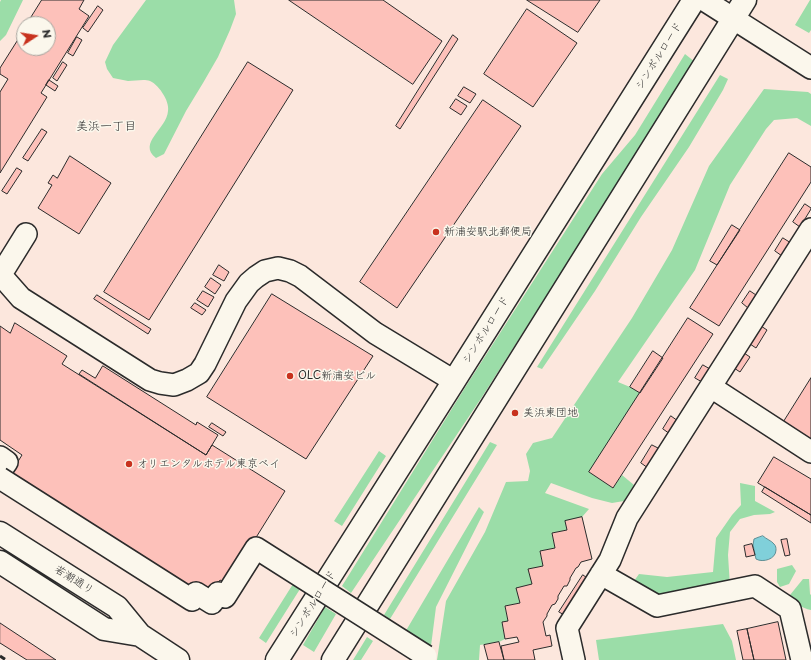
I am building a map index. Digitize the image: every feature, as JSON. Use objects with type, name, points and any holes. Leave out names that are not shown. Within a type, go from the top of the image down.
[{"type":"main road","name":"シンボルロード","points":[[277,660],[694,0]]},
{"type":"main road","points":[[333,660],[745,0]]},
{"type":"main road","name":"若潮通り","points":[[0,533],[117,607],[140,635],[178,660]]},
{"type":"main road","name":"若潮通り","points":[[0,562],[104,629],[140,635]]},
{"type":"street","points":[[704,0],[811,68]]},
{"type":"street","points":[[574,660],[567,628],[610,560],[627,518],[811,229]]},
{"type":"street","points":[[26,234],[0,276],[21,298],[150,380],[174,385],[199,373],[205,364],[236,301],[248,283],[266,271],[278,268],[290,271],[300,276],[375,333],[454,381]]},
{"type":"street","points":[[711,387],[811,452]]},
{"type":"street","points":[[0,458],[6,462],[0,472]]},
{"type":"street","points":[[0,478],[192,600],[196,593],[212,603],[218,593],[225,597],[256,548],[426,656]]},
{"type":"street","points":[[601,574],[657,606],[755,586],[790,608],[802,660]]},
{"type":"green space","points":[[1,0],[23,0],[6,35],[0,41],[0,2]]},
{"type":"green space","points":[[146,0],[234,0],[236,14],[218,57],[186,111],[164,154],[156,158],[151,152],[150,147],[151,141],[166,118],[168,107],[165,98],[158,87],[148,80],[128,81],[113,78],[107,69],[105,62],[113,45]]},
{"type":"green space","points":[[810,0],[811,30],[809,33],[795,25]]},
{"type":"green space","points":[[685,54],[695,62],[482,397],[351,593],[342,586],[466,386],[602,174],[635,135]]},
{"type":"green space","points":[[720,75],[728,79],[689,147],[641,217],[595,291],[542,369],[537,367]]},
{"type":"green space","points":[[764,89],[808,92],[811,94],[811,126],[797,118],[774,120],[766,129],[730,185],[695,270],[618,382],[640,393],[589,472],[613,488],[622,475],[634,485],[624,501],[612,503],[592,498],[551,483],[545,493],[589,509],[567,530],[552,533],[555,548],[540,551],[543,566],[529,570],[532,584],[517,588],[520,603],[505,606],[508,621],[502,623],[505,639],[499,642],[480,645],[479,660],[437,660],[446,601],[485,532],[506,482],[528,481],[530,471],[526,454],[533,443],[552,438],[632,318],[672,250],[709,166]]},
{"type":"green space","points":[[490,442],[497,445],[390,619],[384,615]]},
{"type":"green space","points":[[379,451],[386,456],[342,526],[334,521]]},
{"type":"green space","points":[[740,483],[755,486],[755,501],[775,512],[740,519],[730,532],[728,555],[730,586],[661,595],[634,581],[639,574],[667,577],[713,572],[716,538],[741,505]]},
{"type":"green space","points":[[479,507],[484,512],[436,607],[431,646],[427,649],[404,634]]},
{"type":"green space","points":[[792,565],[796,571],[789,584],[780,587],[777,582],[777,569]]},
{"type":"green space","points":[[803,579],[809,579],[811,610],[799,605],[790,595]]},
{"type":"green space","points":[[293,584],[300,589],[266,643],[259,638]]},
{"type":"green space","points":[[325,607],[336,614],[314,652],[303,645]]},
{"type":"green space","points":[[723,624],[732,641],[736,660],[599,660],[596,640]]},
{"type":"green space","points":[[367,637],[373,641],[361,660],[353,660]]},
{"type":"water","points":[[763,536],[776,546],[776,550],[772,558],[762,561],[756,559],[753,545],[754,539]]},
{"type":"building","points":[[42,0],[84,0],[79,9],[89,16],[41,93],[47,97],[0,173],[0,92],[8,79],[0,74],[0,68],[16,43],[16,56],[56,56],[56,16],[32,16]]},
{"type":"building","points":[[289,0],[383,0],[442,41],[413,84]]},
{"type":"building","points":[[527,0],[600,0],[578,32]]},
{"type":"building","points":[[98,6],[103,10],[88,32],[83,28]]},
{"type":"building","points":[[527,9],[577,43],[533,107],[484,74]]},
{"type":"building","points":[[453,35],[458,39],[400,129],[396,126]]},
{"type":"building","points":[[77,37],[82,40],[73,56],[68,53]]},
{"type":"building","points":[[63,62],[67,65],[57,81],[53,78]]},
{"type":"building","points":[[248,62],[293,90],[149,320],[104,292]]},
{"type":"building","points":[[49,80],[58,86],[55,91],[46,85]]},
{"type":"building","points":[[464,87],[476,94],[470,103],[458,96]]},
{"type":"building","points":[[456,99],[467,106],[461,115],[450,108]]},
{"type":"building","points":[[483,100],[521,126],[397,308],[360,282]]},
{"type":"building","points":[[42,129],[47,132],[28,161],[23,158]]},
{"type":"building","points":[[789,153],[811,167],[811,182],[719,326],[690,308]]},
{"type":"building","points":[[70,156],[111,183],[79,234],[38,208],[52,185],[48,183],[53,175],[57,178]]},
{"type":"building","points":[[17,168],[22,171],[7,194],[2,191]]},
{"type":"building","points":[[805,204],[811,209],[800,227],[793,222]]},
{"type":"building","points":[[732,225],[740,230],[717,265],[710,261]]},
{"type":"building","points":[[783,238],[791,243],[782,256],[775,251]]},
{"type":"building","points":[[219,265],[229,272],[224,281],[213,275]]},
{"type":"building","points":[[211,278],[221,285],[215,294],[205,287]]},
{"type":"building","points":[[203,291],[214,297],[208,307],[197,300]]},
{"type":"building","points":[[750,291],[756,295],[748,308],[742,303]]},
{"type":"building","name":"OLC新浦安ビル","points":[[272,294],[373,356],[306,459],[207,397]]},
{"type":"building","points":[[97,295],[151,329],[148,334],[94,299]]},
{"type":"building","points":[[195,303],[206,310],[202,315],[191,308]]},
{"type":"building","points":[[688,318],[713,334],[613,488],[589,472]]},
{"type":"building","name":"オリエンタルホテル東京ベイ","points":[[15,323],[67,356],[62,364],[206,455],[212,445],[285,491],[227,584],[220,580],[211,595],[193,592],[9,476],[22,455],[0,440],[0,326],[10,333]]},
{"type":"building","points":[[761,326],[767,330],[756,348],[750,344]]},
{"type":"building","points":[[653,351],[663,358],[640,393],[630,387]]},
{"type":"building","points":[[744,353],[750,357],[740,372],[734,368]]},
{"type":"building","points":[[703,365],[710,369],[702,382],[695,378]]},
{"type":"building","points":[[103,366],[196,425],[197,422],[218,435],[206,455],[79,374],[82,370],[95,378]]},
{"type":"building","points":[[811,378],[811,440],[783,423]]},
{"type":"building","points":[[671,416],[678,421],[670,434],[663,429]]},
{"type":"building","points":[[212,423],[226,432],[223,436],[209,427]]},
{"type":"building","points":[[652,445],[660,449],[648,468],[641,463]]},
{"type":"building","points":[[774,457],[811,479],[811,515],[758,483]]},
{"type":"building","points":[[765,487],[811,515],[811,523],[762,492]]},
{"type":"building","points":[[582,517],[592,559],[581,562],[576,568],[567,586],[564,586],[558,596],[558,599],[555,604],[552,605],[543,622],[546,636],[550,635],[552,646],[533,650],[535,660],[504,660],[501,646],[519,642],[517,637],[505,639],[502,622],[508,621],[505,606],[520,603],[516,588],[532,584],[528,569],[543,566],[540,551],[555,548],[552,533],[567,530],[565,521]]},
{"type":"building","points":[[787,539],[790,555],[785,556],[781,540]]},
{"type":"building","points":[[752,544],[755,555],[746,557],[744,546]]},
{"type":"building","points":[[583,575],[590,580],[566,616],[559,612]]},
{"type":"building","points":[[778,622],[786,660],[754,660],[747,629]]},
{"type":"building","points":[[0,623],[56,660],[27,660],[0,643]]},
{"type":"building","points":[[747,629],[754,660],[743,660],[737,631]]},
{"type":"building","points":[[499,642],[504,660],[488,660],[484,645]]},
{"type":"railway","points":[[0,656],[6,660]]},
{"type":"place","name":"新浦安駅北郵便局","points":[[436,232]]},
{"type":"place","name":"OLC新浦安ビル","points":[[290,376]]},
{"type":"place","name":"美浜東団地","points":[[515,413]]},
{"type":"place","name":"オリエンタルホテル東京ベイ","points":[[129,464]]},
{"type":"district","name":"美浜一丁目","points":[[106,127]]}]
